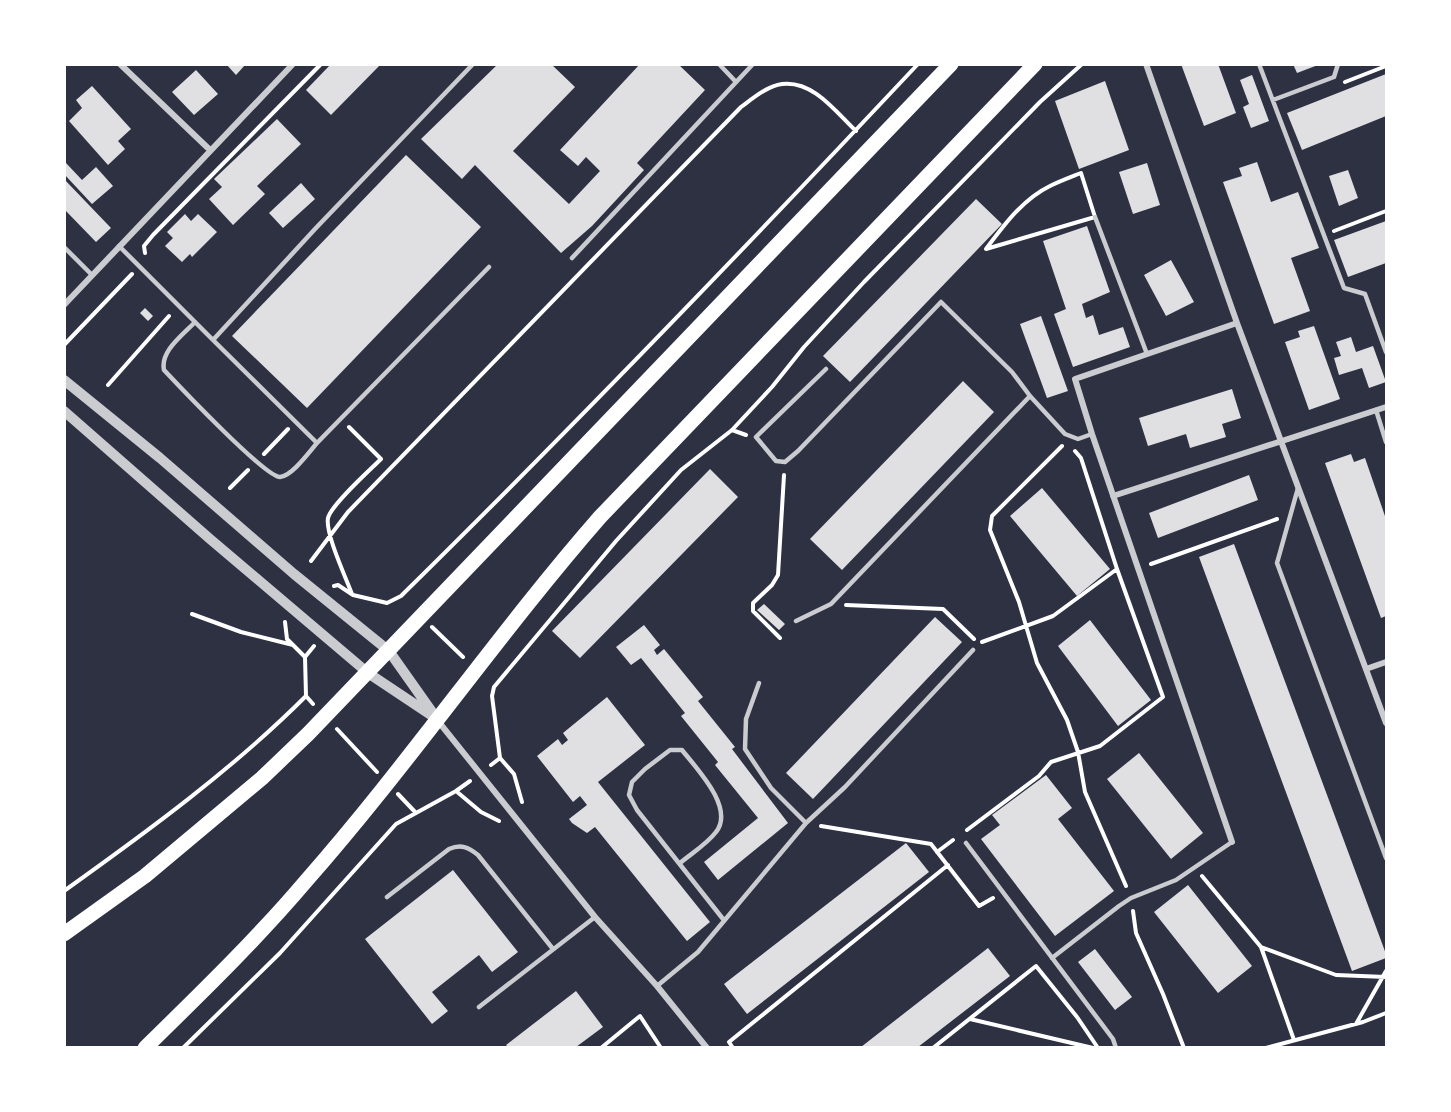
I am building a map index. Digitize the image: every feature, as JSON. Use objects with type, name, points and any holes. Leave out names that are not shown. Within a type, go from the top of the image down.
[{"type":"main road","points":[[64,934],[145,876],[262,778],[325,717],[951,64]]},
{"type":"main road","points":[[145,1047],[215,979],[306,882],[388,783],[548,577],[607,510],[1035,64]]},
{"type":"street","points":[[120,64],[210,150]]},
{"type":"street","points":[[64,305],[293,64]]},
{"type":"street","points":[[1139,64],[1147,68],[1237,323],[1386,723]]},
{"type":"street","points":[[1232,842],[1075,379],[1237,323]]},
{"type":"street","points":[[64,381],[160,458],[294,574],[389,651],[436,719],[479,774],[595,917],[657,986],[707,1047]]},
{"type":"street","points":[[1113,496],[1281,443],[1386,406]]},
{"type":"street","points":[[64,411],[368,673],[436,719]]},
{"type":"street","points":[[1366,669],[1386,662]]},
{"type":"lane","points":[[213,340],[315,229],[473,64]]},
{"type":"lane","points":[[718,64],[736,82]]},
{"type":"lane","points":[[572,258],[753,64]]},
{"type":"lane","points":[[1259,64],[1344,288],[1365,294],[1386,352]]},
{"type":"lane","points":[[1273,100],[1334,77],[1338,64]]},
{"type":"lane","points":[[1095,217],[1147,354]]},
{"type":"lane","points":[[118,246],[317,443]]},
{"type":"lane","points":[[64,248],[92,275]]},
{"type":"lane","points":[[195,322],[167,353],[163,361],[164,370],[256,462],[273,476],[281,477],[288,474],[489,267]]},
{"type":"lane","points":[[826,369],[756,437],[776,461],[785,462],[798,451],[941,302],[1012,372],[1030,396],[1065,434],[1078,439],[1092,434]]},
{"type":"lane","points":[[796,621],[831,604],[1030,396]]},
{"type":"lane","points":[[1376,410],[1386,442]]},
{"type":"lane","points":[[1298,488],[1277,563],[1386,858]]},
{"type":"lane","points":[[657,986],[698,952],[723,919],[806,823],[845,787],[973,650]]},
{"type":"lane","points":[[759,683],[746,719],[745,749],[771,788],[806,823]]},
{"type":"lane","points":[[680,863],[717,831],[723,818],[721,804],[698,769],[682,750],[670,750],[632,782],[629,795],[637,810],[723,919]]},
{"type":"lane","points":[[1052,958],[1131,898],[1176,880],[1232,842]]},
{"type":"lane","points":[[966,843],[1113,1039],[1116,1047]]},
{"type":"lane","points":[[387,897],[448,849],[457,845],[468,848],[478,855],[553,949]]},
{"type":"lane","points":[[478,1007],[595,917]]},
{"type":"path","points":[[148,261],[144,246],[153,235],[321,64]]},
{"type":"path","points":[[341,419],[381,459],[334,507],[328,518],[330,537],[352,595],[387,603],[401,597],[551,449],[918,64]]},
{"type":"path","points":[[523,805],[514,774],[500,758],[492,696],[494,687],[616,541],[681,470],[732,430],[864,282],[1040,102],[1082,64]]},
{"type":"path","points":[[1334,77],[1343,83],[1386,66]]},
{"type":"path","points":[[311,561],[348,512],[741,107],[758,94],[782,84],[801,86],[821,96],[856,130]]},
{"type":"path","points":[[1081,173],[1095,217],[1008,243],[986,249],[1010,218],[1024,205],[1048,187],[1081,173]]},
{"type":"path","points":[[1324,235],[1386,212]]},
{"type":"path","points":[[64,345],[140,267]]},
{"type":"path","points":[[108,385],[169,316]]},
{"type":"path","points":[[965,831],[1039,776],[1051,762],[1100,746],[1163,697],[1117,569],[1081,458],[1067,441],[1065,434]]},
{"type":"path","points":[[1067,441],[992,516],[990,530],[1019,602],[1037,663],[1067,720],[1078,752],[1085,792],[1131,898],[1136,933],[1184,1047]]},
{"type":"path","points":[[780,638],[753,611],[753,603],[772,585],[778,575],[785,462]]},
{"type":"path","points":[[1139,569],[1292,513]]},
{"type":"path","points":[[831,604],[943,609],[978,643],[1053,616],[1117,569]]},
{"type":"path","points":[[401,597],[494,687]]},
{"type":"path","points":[[192,614],[241,632],[293,645],[305,657]]},
{"type":"path","points":[[64,891],[137,838],[258,742],[306,696],[416,813]]},
{"type":"path","points":[[183,1047],[280,953],[396,824],[456,791],[500,758]]},
{"type":"path","points":[[456,791],[481,812],[501,822]]},
{"type":"path","points":[[806,823],[931,844],[979,906],[1003,892]]},
{"type":"path","points":[[937,852],[956,838]]},
{"type":"path","points":[[734,1047],[729,1042],[948,866]]},
{"type":"path","points":[[1195,867],[1261,947],[1294,1040]]},
{"type":"path","points":[[1261,947],[1336,975],[1384,977]]},
{"type":"path","points":[[933,1047],[1036,966],[1098,1047]]},
{"type":"path","points":[[1356,1024],[1386,971]]},
{"type":"path","points":[[1266,1047],[1356,1024],[1386,1013]]},
{"type":"path","points":[[601,1047],[640,1016],[661,1047]]},
{"type":"path","points":[[969,1019],[1093,1047]]},
{"type":"building","points":[[226,64],[246,64],[236,75]]},
{"type":"building","points":[[331,64],[381,64],[331,115],[306,90]]},
{"type":"building","points":[[498,64],[551,64],[575,87],[513,151],[569,204],[600,171],[586,157],[578,166],[560,150],[640,64],[678,64],[705,90],[637,163],[644,170],[592,226],[561,253],[475,165],[462,179],[421,139]]},
{"type":"building","points":[[1181,64],[1218,64],[1236,113],[1204,126]]},
{"type":"building","points":[[1293,64],[1318,64],[1318,65],[1297,73]]},
{"type":"building","points":[[196,70],[218,94],[194,115],[172,92]]},
{"type":"building","points":[[1386,74],[1386,116],[1302,150],[1287,113]]},
{"type":"building","points":[[1252,75],[1269,121],[1251,128],[1243,107],[1249,104],[1240,80]]},
{"type":"building","points":[[1105,81],[1129,150],[1079,169],[1055,101]]},
{"type":"building","points":[[92,86],[131,129],[118,141],[125,149],[108,165],[69,121],[82,108],[76,100]]},
{"type":"building","points":[[277,119],[301,144],[257,186],[265,194],[233,225],[209,199],[222,187],[214,179]]},
{"type":"building","points":[[406,155],[481,227],[307,408],[232,336]]},
{"type":"building","points":[[1257,162],[1271,202],[1298,192],[1319,248],[1291,258],[1310,311],[1274,324],[1223,182],[1242,176],[1239,168]]},
{"type":"building","points":[[66,163],[82,180],[96,167],[113,186],[92,204],[64,174]]},
{"type":"building","points":[[1147,163],[1160,205],[1133,214],[1119,172]]},
{"type":"building","points":[[1348,170],[1358,198],[1339,206],[1329,176]]},
{"type":"building","points":[[64,179],[111,228],[96,242],[64,209]]},
{"type":"building","points":[[301,183],[315,199],[283,228],[269,213]]},
{"type":"building","points":[[976,199],[1002,224],[850,382],[823,356]]},
{"type":"building","points":[[185,214],[191,221],[198,214],[217,232],[192,257],[190,254],[182,262],[165,246],[173,238],[167,232]]},
{"type":"building","points":[[1386,221],[1386,263],[1348,277],[1334,240]]},
{"type":"building","points":[[1087,226],[1110,292],[1082,304],[1086,318],[1093,315],[1099,335],[1123,327],[1130,347],[1073,367],[1054,314],[1066,309],[1043,241]]},
{"type":"building","points":[[1171,260],[1194,302],[1166,316],[1144,275]]},
{"type":"building","points":[[145,308],[153,316],[148,321],[140,313]]},
{"type":"building","points":[[1041,316],[1068,391],[1047,398],[1020,324]]},
{"type":"building","points":[[1314,326],[1340,399],[1309,410],[1285,342],[1300,337],[1298,331]]},
{"type":"building","points":[[1351,337],[1356,352],[1373,346],[1386,382],[1369,388],[1362,368],[1339,375],[1334,358],[1341,356],[1336,342]]},
{"type":"building","points":[[963,381],[994,412],[842,570],[810,539]]},
{"type":"building","points":[[1232,389],[1241,418],[1222,424],[1226,437],[1190,448],[1186,434],[1148,446],[1139,418]]},
{"type":"building","points":[[1351,454],[1354,462],[1365,458],[1386,519],[1386,616],[1381,618],[1325,463]]},
{"type":"building","points":[[710,469],[738,497],[580,658],[552,631]]},
{"type":"building","points":[[1249,475],[1258,500],[1158,538],[1149,513]]},
{"type":"building","points":[[1042,488],[1110,569],[1077,596],[1010,516]]},
{"type":"building","points":[[1234,544],[1386,954],[1386,958],[1352,971],[1199,557]]},
{"type":"building","points":[[764,604],[785,624],[779,630],[757,610]]},
{"type":"building","points":[[935,617],[962,642],[813,799],[786,773]]},
{"type":"building","points":[[1090,620],[1151,700],[1118,726],[1058,646]]},
{"type":"building","points":[[644,625],[660,645],[654,650],[657,655],[664,649],[703,697],[698,701],[735,747],[732,749],[788,823],[718,880],[704,862],[758,818],[715,765],[718,762],[681,716],[685,713],[641,658],[631,665],[616,647]]},
{"type":"building","points":[[607,697],[645,745],[598,782],[710,922],[687,941],[595,827],[587,833],[572,823],[569,819],[587,805],[580,796],[573,802],[537,756],[558,739],[562,745],[568,740],[563,733]]},
{"type":"building","points":[[1139,753],[1203,833],[1171,859],[1107,779]]},
{"type":"building","points":[[1046,775],[1072,808],[1058,819],[1114,891],[1055,936],[981,839],[1000,825],[992,815]]},
{"type":"building","points":[[906,843],[929,872],[747,1014],[724,984]]},
{"type":"building","points":[[453,870],[518,952],[492,972],[479,955],[432,992],[448,1011],[432,1024],[365,939]]},
{"type":"building","points":[[1188,885],[1252,966],[1218,993],[1154,912]]},
{"type":"building","points":[[988,948],[1010,976],[918,1047],[861,1047]]},
{"type":"building","points":[[1095,949],[1132,997],[1115,1010],[1078,962]]},
{"type":"building","points":[[576,991],[603,1027],[576,1047],[508,1047],[506,1045]]}]
